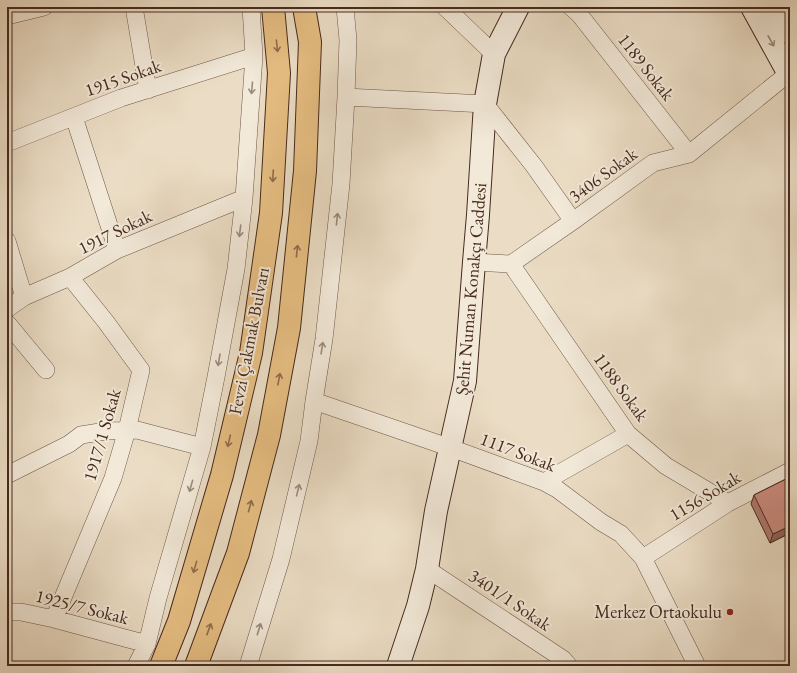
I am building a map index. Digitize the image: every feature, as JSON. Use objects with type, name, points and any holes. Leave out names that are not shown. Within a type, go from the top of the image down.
[{"type":"main road","name":"Fevzi Çakmak Bulvarı","points":[[161,666],[180,621],[222,475],[251,353],[271,213],[279,73],[273,7]]},
{"type":"main road","name":"Fevzi Çakmak Bulvarı","points":[[196,666],[238,553],[269,436],[290,320],[305,171],[310,42],[304,7]]},
{"type":"main road","points":[[310,42],[313,7]]},
{"type":"street","points":[[7,16],[44,7]]},
{"type":"street","points":[[134,7],[148,90]]},
{"type":"street","points":[[136,666],[146,644],[202,447],[236,269],[244,198],[254,56],[251,7]]},
{"type":"street","points":[[248,666],[281,560],[309,441],[324,339],[341,184],[348,40],[345,7]]},
{"type":"street","points":[[445,7],[494,54]]},
{"type":"street","name":"Şehit Numan Konakçı Caddesi","points":[[398,666],[418,606],[427,569],[436,510],[465,382],[485,104],[494,54],[518,7]]},
{"type":"street","name":"1189 Sokak","points":[[571,7],[579,14],[689,154]]},
{"type":"street","points":[[752,7],[789,75]]},
{"type":"street","points":[[771,7],[789,28]]},
{"type":"street","name":"1915 Sokak","points":[[7,143],[121,98],[254,56]]},
{"type":"street","name":"3406 Sokak","points":[[511,264],[573,222],[653,163],[689,154],[789,75]]},
{"type":"street","points":[[346,97],[485,104],[534,166],[573,222]]},
{"type":"street","points":[[74,116],[117,250]]},
{"type":"street","name":"1917 Sokak","points":[[7,309],[24,297],[70,277],[117,250],[244,198]]},
{"type":"street","points":[[7,241],[24,297]]},
{"type":"street","points":[[474,262],[511,264]]},
{"type":"street","name":"1188 Sokak","points":[[511,264],[628,434],[666,466],[728,503]]},
{"type":"street","name":"1917/1 Sokak","points":[[54,619],[113,478],[127,430],[141,370],[106,322],[70,277]]},
{"type":"street","points":[[7,323],[46,370]]},
{"type":"street","name":"1117 Sokak","points":[[314,401],[451,448],[544,482],[557,489],[621,534],[643,558],[697,666]]},
{"type":"street","points":[[7,475],[69,444],[81,435],[106,430],[137,430],[202,447]]},
{"type":"street","points":[[544,482],[628,434]]},
{"type":"street","name":"1156 Sokak","points":[[643,558],[728,503],[790,472]]},
{"type":"street","name":"3401/1 Sokak","points":[[427,569],[563,659],[569,666]]},
{"type":"street","name":"1925/7 Sokak","points":[[7,612],[21,612],[54,619],[146,644]]},
{"type":"building","points":[[790,477],[790,526],[773,534],[754,495]]},
{"type":"place","name":"Merkez Ortaokulu","points":[[730,612]]}]
